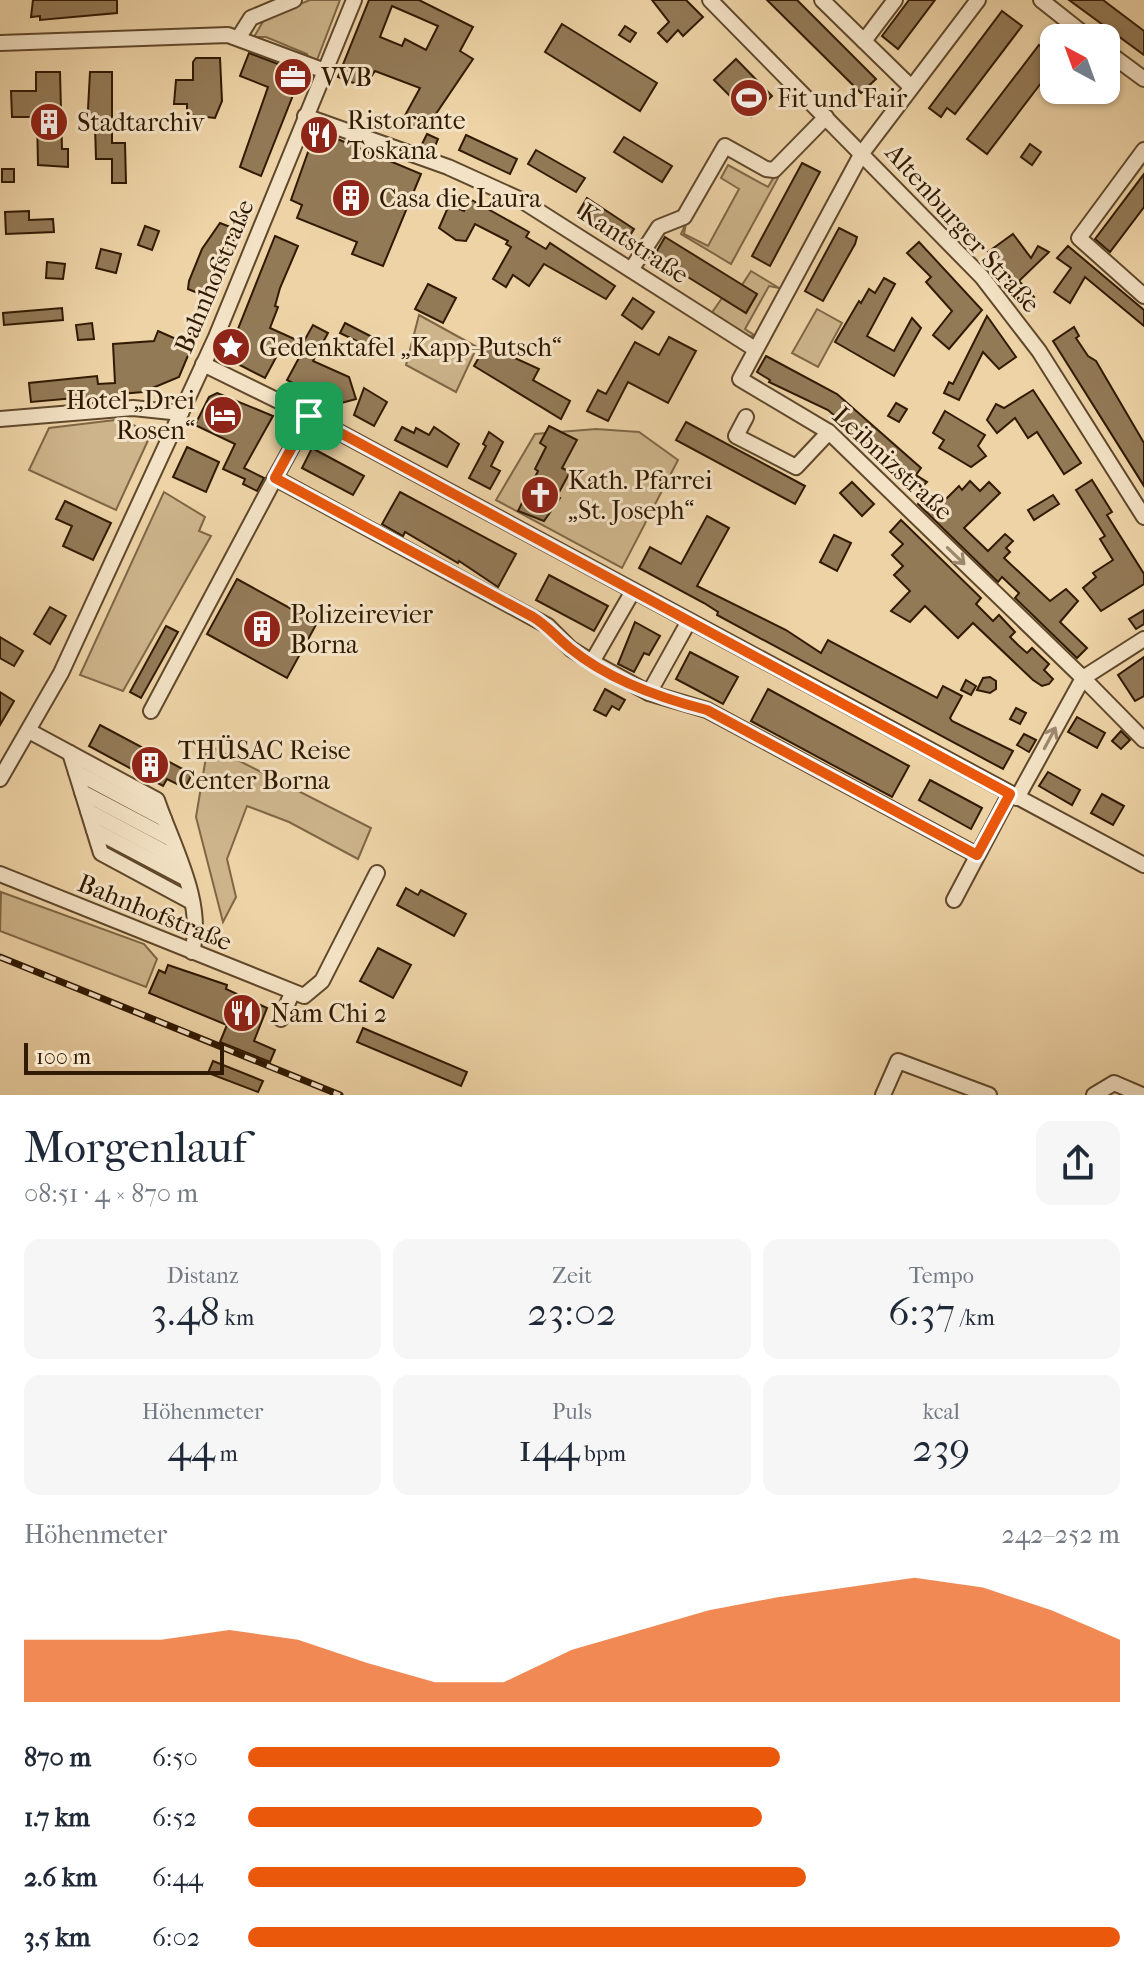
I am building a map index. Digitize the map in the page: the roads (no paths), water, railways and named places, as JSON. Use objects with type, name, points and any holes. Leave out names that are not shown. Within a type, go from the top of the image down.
[{"type":"street","points":[[239,37],[251,18],[294,0]]},
{"type":"street","name":"Bahnhofstraße","points":[[0,779],[58,678],[181,413],[354,0]]},
{"type":"street","name":"Altenburger Straße","points":[[710,0],[982,277],[1022,327],[1144,517]]},
{"type":"street","points":[[822,0],[911,87]]},
{"type":"street","points":[[864,41],[895,0]]},
{"type":"street","name":"Leibnizstraße","points":[[978,0],[862,153],[740,379],[829,432],[1144,740]]},
{"type":"street","points":[[1041,0],[1071,24]]},
{"type":"street","points":[[0,43],[215,35],[239,37],[325,71]]},
{"type":"street","points":[[1120,61],[1144,79]]},
{"type":"street","name":"Kantstraße","points":[[305,116],[490,184],[529,204],[755,349]]},
{"type":"street","points":[[631,270],[659,227],[684,217],[725,146],[766,169],[774,170],[826,117]]},
{"type":"street","points":[[1144,150],[1079,238],[1144,296]]},
{"type":"street","points":[[203,364],[309,416],[1144,865]]},
{"type":"street","points":[[0,419],[133,408],[181,413]]},
{"type":"street","points":[[151,711],[309,416]]},
{"type":"street","points":[[746,417],[736,436],[796,467],[829,432]]},
{"type":"street","points":[[275,478],[540,622],[571,649],[649,693],[707,710],[977,855]]},
{"type":"street","points":[[592,662],[633,591]]},
{"type":"street","points":[[649,693],[689,621]]},
{"type":"street","points":[[954,900],[977,855],[1083,678],[1144,639]]},
{"type":"street","points":[[29,731],[157,800],[192,902],[198,929],[192,952]]},
{"type":"street","points":[[70,753],[101,853],[192,902]]},
{"type":"street","points":[[76,772],[164,819]]},
{"type":"street","points":[[82,792],[171,839]]},
{"type":"street","points":[[88,811],[178,859]]},
{"type":"street","points":[[94,830],[185,878]]},
{"type":"street","points":[[281,1019],[292,993],[304,996],[322,981],[377,873]]},
{"type":"street","name":"Bahnhofstraße","points":[[0,874],[292,993]]},
{"type":"street","points":[[883,1095],[898,1061],[989,1095]]},
{"type":"street","points":[[1094,1095],[1114,1083],[1142,1095]]},
{"type":"railway","points":[[0,957],[340,1095]]},
{"type":"place","name":"VVB","points":[[293,77]]},
{"type":"place","name":"Fit und Fair","points":[[749,98]]},
{"type":"place","name":"Stadtarchiv","points":[[49,122]]},
{"type":"place","name":"Ristorante Toskana","points":[[319,135]]},
{"type":"place","name":"Casa die Laura","points":[[351,198]]},
{"type":"place","name":"Gedenktafel „Kapp-Putsch“","points":[[231,347]]},
{"type":"place","name":"Hotel „Drei Rosen“","points":[[223,415]]},
{"type":"place","name":"Kath. Pfarrei „St. Joseph“","points":[[540,495]]},
{"type":"place","name":"Polizeirevier Borna","points":[[262,629]]},
{"type":"place","name":"THÜSAC Reise Center Borna","points":[[150,765]]},
{"type":"place","name":"Nam Chi 2","points":[[242,1013]]}]
